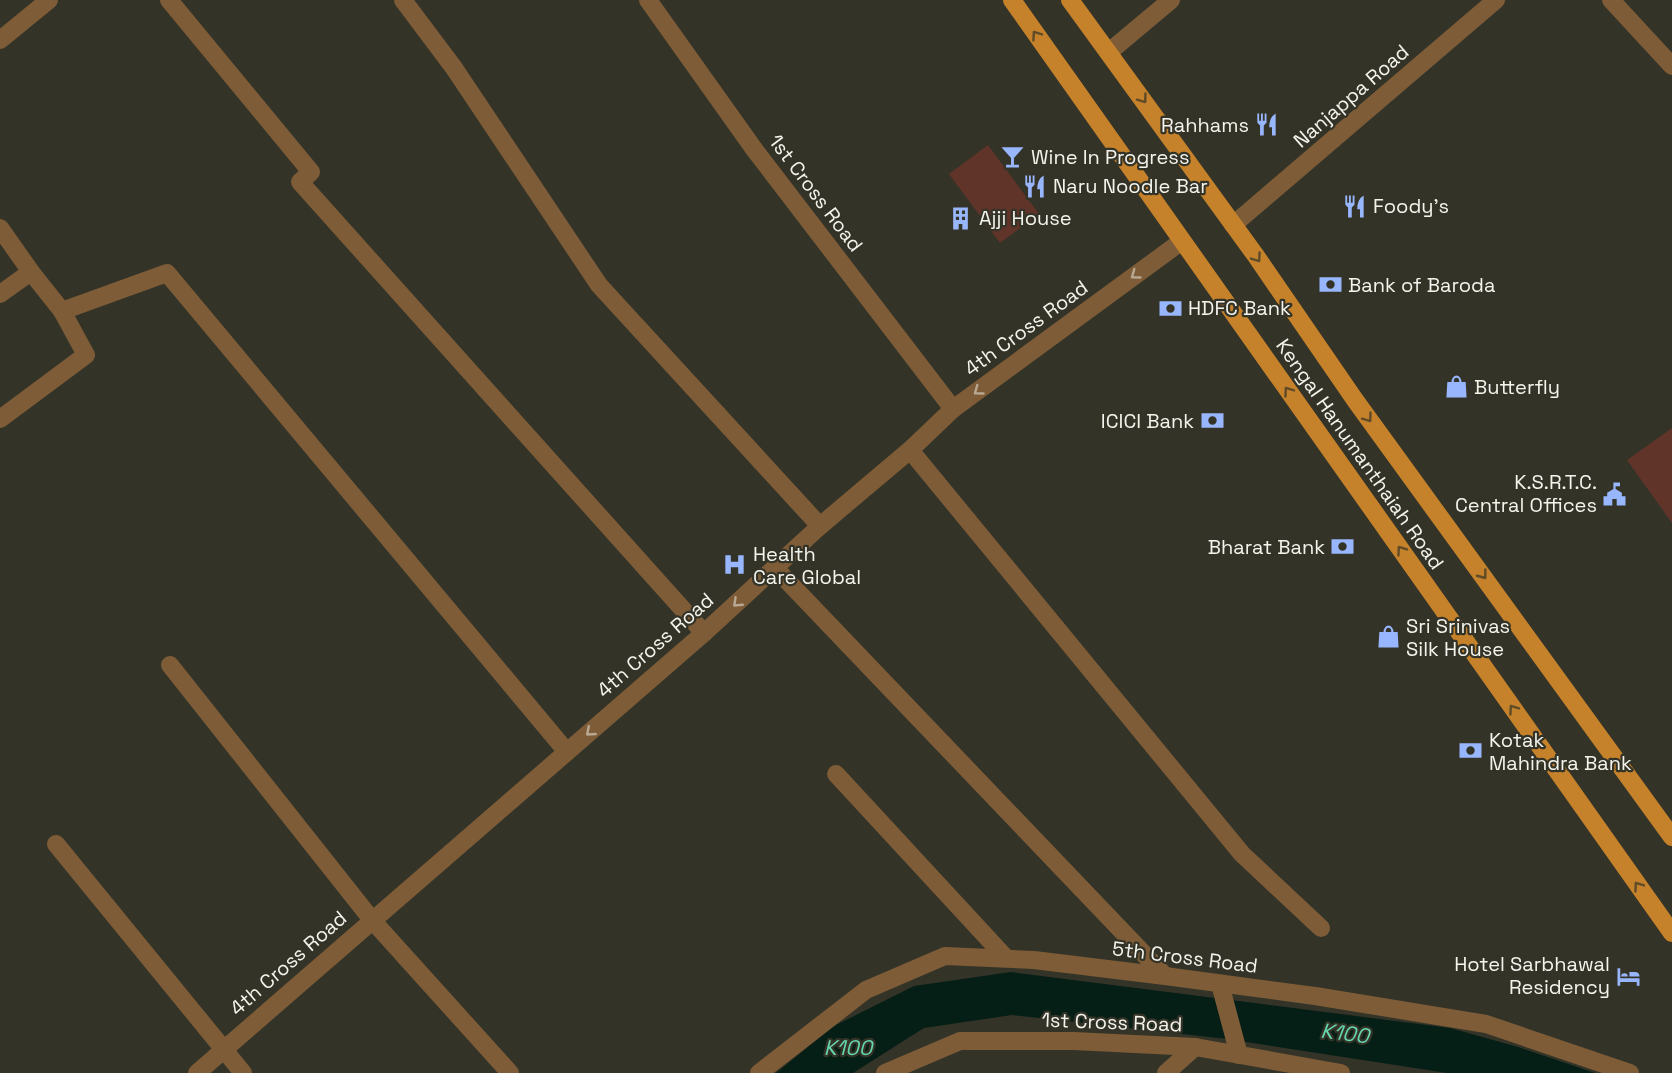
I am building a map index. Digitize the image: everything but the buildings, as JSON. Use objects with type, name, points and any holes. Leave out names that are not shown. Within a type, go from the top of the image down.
[{"type":"main road","name":"Kengal Hanumanthaiah Road","points":[[1012,0],[1672,933]]},
{"type":"main road","name":"Kengal Hanumanthaiah Road","points":[[1070,0],[1233,225],[1355,400],[1672,837]]},
{"type":"street","points":[[0,40],[49,0]]},
{"type":"street","points":[[169,0],[311,172],[300,182],[704,633]]},
{"type":"street","points":[[404,0],[454,68],[599,285],[820,526]]},
{"type":"street","name":"1st Cross Road","points":[[648,0],[754,149],[953,409]]},
{"type":"street","points":[[1109,52],[1171,0]]},
{"type":"street","name":"Nanjappa Road","points":[[1233,225],[1496,0]]},
{"type":"street","points":[[1611,0],[1672,66]]},
{"type":"street","points":[[0,228],[62,311],[86,355],[0,419]]},
{"type":"street","name":"4th Cross Road","points":[[197,1073],[704,633],[820,526],[910,450],[953,409],[1182,241]]},
{"type":"street","points":[[0,294],[31,272]]},
{"type":"street","points":[[62,311],[166,273],[567,752]]},
{"type":"street","points":[[910,450],[1242,854],[1321,928]]},
{"type":"street","points":[[775,568],[1165,976]]},
{"type":"street","points":[[170,665],[372,920],[510,1073]]},
{"type":"street","points":[[836,774],[1006,958]]},
{"type":"street","points":[[56,844],[243,1073]]},
{"type":"street","name":"5th Cross Road","points":[[759,1073],[866,990],[945,956],[1034,960],[1165,976],[1222,990],[1315,996],[1486,1024],[1630,1073]]},
{"type":"street","points":[[1222,990],[1237,1048]]},
{"type":"street","name":"1st Cross Road","points":[[885,1073],[960,1041],[1074,1041],[1237,1048],[1341,1073]]},
{"type":"street","points":[[1166,1073],[1196,1047]]},
{"type":"shaded area","points":[[988,145],[1039,214],[1000,243],[949,174]]},
{"type":"shaded area","points":[[1672,428],[1672,523],[1627,460]]},
{"type":"water","name":"K100","points":[[1011,972],[1450,1028],[1518,1047],[1595,1073],[1447,1073],[1227,1039],[1012,1015],[924,1028],[853,1073],[776,1073],[834,1026],[914,986]]},
{"type":"place","name":"Rahhams","points":[[1267,125]]},
{"type":"place","name":"Wine In Progress","points":[[1013,157]]},
{"type":"place","name":"Naru Noodle Bar","points":[[1035,186]]},
{"type":"place","name":"Foody's","points":[[1355,206]]},
{"type":"place","name":"Ajji House","points":[[961,218]]},
{"type":"place","name":"Bank of Baroda","points":[[1330,285]]},
{"type":"place","name":"HDFC Bank","points":[[1170,308]]},
{"type":"place","name":"Butterfly","points":[[1456,387]]},
{"type":"place","name":"ICICI Bank","points":[[1212,421]]},
{"type":"place","name":"K.S.R.T.C. Central Offices","points":[[1615,494]]},
{"type":"place","name":"Bharat Bank","points":[[1343,547]]},
{"type":"place","name":"Health Care Global","points":[[735,565]]},
{"type":"place","name":"Sri Srinivas Silk House","points":[[1388,637]]},
{"type":"place","name":"Kotak Mahindra Bank","points":[[1471,751]]},
{"type":"place","name":"Hotel Sarbhawal Residency","points":[[1628,976]]}]
